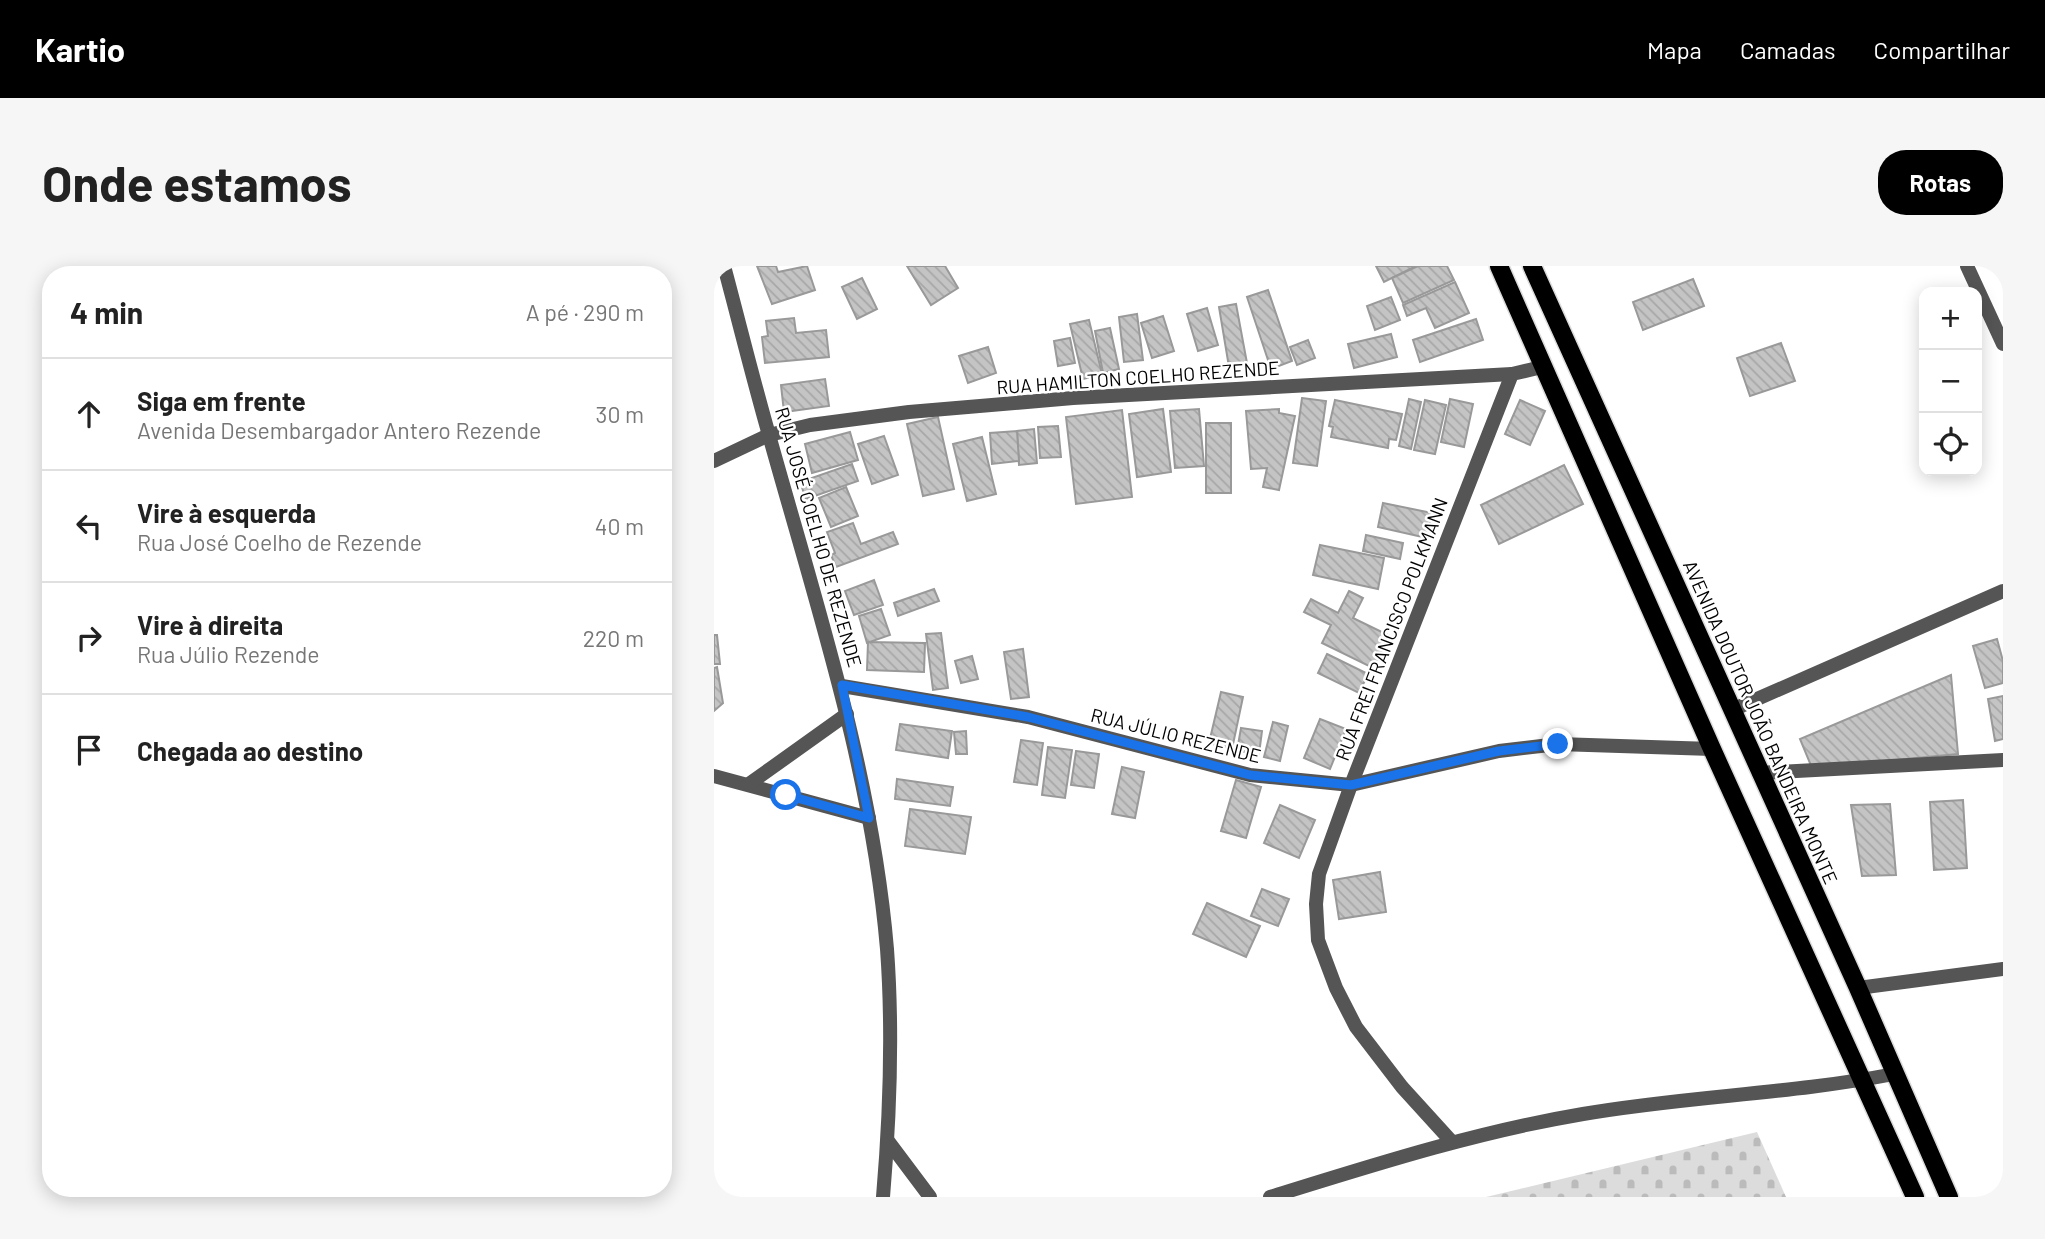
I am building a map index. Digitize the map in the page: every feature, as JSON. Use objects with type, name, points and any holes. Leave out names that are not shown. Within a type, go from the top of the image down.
[{"type":"main road","points":[[1499,266],[1712,749],[1915,1197]]},
{"type":"main road","name":"AVENIDA DOUTOR JOÃO BANDEIRA MONTE","points":[[1532,266],[1858,988],[1949,1197]]},
{"type":"street","points":[[714,267],[724,266]]},
{"type":"street","name":"RUA JOSÉ COELHO DE REZENDE","points":[[724,266],[769,435],[842,685],[869,818],[887,950],[888,1141],[883,1197]]},
{"type":"street","points":[[1967,266],[2002,340]]},
{"type":"street","points":[[1512,374],[1542,367]]},
{"type":"street","name":"RUA HAMILTON COELHO REZENDE","points":[[714,461],[769,435],[852,419],[1059,399],[1512,374]]},
{"type":"street","name":"RUA FREI FRANCISCO POLKMANN","points":[[1451,1142],[1393,1076],[1356,1027],[1336,988],[1318,940],[1316,904],[1319,874],[1351,785],[1512,374]]},
{"type":"street","points":[[1732,710],[2003,591]]},
{"type":"street","name":"RUA JÚLIO REZENDE","points":[[842,685],[1028,717],[1250,775],[1351,785],[1499,751],[1558,744],[1635,744],[1712,749]]},
{"type":"street","points":[[749,783],[847,714]]},
{"type":"street","points":[[1759,773],[2003,760]]},
{"type":"street","points":[[714,776],[749,783],[869,818]]},
{"type":"street","points":[[1858,988],[2003,969]]},
{"type":"street","points":[[1270,1197],[1451,1142],[1599,1111],[1894,1074]]},
{"type":"street","points":[[888,1141],[930,1197]]},
{"type":"green space","points":[[1757,1132],[1786,1197],[1486,1197]]},
{"type":"building","points":[[757,266],[776,266],[778,272],[807,266],[815,290],[772,304]]},
{"type":"building","points":[[907,266],[945,266],[958,288],[931,305]]},
{"type":"building","points":[[1376,266],[1416,266],[1384,282]]},
{"type":"building","points":[[1418,266],[1447,266],[1454,280],[1403,303],[1392,278]]},
{"type":"building","points":[[862,278],[877,309],[857,319],[842,287]]},
{"type":"building","points":[[1693,279],[1704,306],[1643,330],[1633,302]]},
{"type":"building","points":[[1455,282],[1469,313],[1435,328],[1426,308],[1407,316],[1403,305]]},
{"type":"building","points":[[1268,290],[1292,361],[1271,369],[1247,297]]},
{"type":"building","points":[[1391,297],[1400,320],[1375,330],[1367,306]]},
{"type":"building","points":[[1236,304],[1247,363],[1229,367],[1219,307]]},
{"type":"building","points":[[1207,308],[1218,345],[1198,351],[1187,314]]},
{"type":"building","points":[[1137,314],[1143,360],[1124,362],[1119,317]]},
{"type":"building","points":[[1163,316],[1174,351],[1152,358],[1141,323]]},
{"type":"building","points":[[794,318],[796,333],[826,330],[829,357],[765,363],[762,337],[768,336],[766,321]]},
{"type":"building","points":[[1476,319],[1483,340],[1420,362],[1413,340]]},
{"type":"building","points":[[1089,320],[1102,374],[1083,379],[1070,324]]},
{"type":"building","points":[[1110,328],[1119,369],[1103,373],[1095,331]]},
{"type":"building","points":[[1391,334],[1397,357],[1354,368],[1348,344]]},
{"type":"building","points":[[1070,338],[1075,363],[1058,366],[1054,341]]},
{"type":"building","points":[[1308,340],[1315,358],[1297,365],[1290,347]]},
{"type":"building","points":[[1781,343],[1795,381],[1750,396],[1737,358]]},
{"type":"building","points":[[988,347],[996,373],[968,383],[959,356]]},
{"type":"building","points":[[825,379],[829,406],[784,412],[781,385]]},
{"type":"building","points":[[1302,398],[1326,401],[1317,466],[1293,463]]},
{"type":"building","points":[[1409,399],[1421,402],[1411,449],[1399,446]]},
{"type":"building","points":[[1450,399],[1473,404],[1464,447],[1441,442]]},
{"type":"building","points":[[1335,400],[1402,414],[1396,440],[1389,439],[1388,448],[1331,437],[1333,427],[1329,426]]},
{"type":"building","points":[[1425,400],[1446,405],[1435,454],[1414,450]]},
{"type":"building","points":[[1520,400],[1545,411],[1530,445],[1505,434]]},
{"type":"building","points":[[1163,409],[1171,472],[1137,477],[1129,414]]},
{"type":"building","points":[[1199,409],[1204,466],[1175,468],[1170,411]]},
{"type":"building","points":[[1279,409],[1279,413],[1295,416],[1279,490],[1263,487],[1267,468],[1251,469],[1246,411]]},
{"type":"building","points":[[1122,410],[1132,497],[1076,504],[1066,417]]},
{"type":"building","points":[[938,417],[954,489],[923,496],[907,424]]},
{"type":"building","points":[[1206,423],[1231,423],[1231,493],[1206,493]]},
{"type":"building","points":[[1058,426],[1061,457],[1040,458],[1038,427]]},
{"type":"building","points":[[1034,429],[1037,463],[1019,465],[1017,431]]},
{"type":"building","points":[[1017,431],[1019,461],[992,464],[990,433]]},
{"type":"building","points":[[850,432],[858,460],[812,473],[805,444]]},
{"type":"building","points":[[884,436],[898,475],[872,484],[858,444]]},
{"type":"building","points":[[982,437],[996,494],[967,501],[953,444]]},
{"type":"building","points":[[852,464],[858,481],[806,499],[800,482]]},
{"type":"building","points":[[1564,465],[1583,504],[1499,544],[1481,505]]},
{"type":"building","points":[[846,487],[858,516],[831,527],[819,498]]},
{"type":"building","points":[[1383,503],[1432,513],[1427,538],[1378,527]]},
{"type":"building","points":[[853,523],[861,544],[893,532],[898,544],[836,567],[831,555],[835,553],[827,532]]},
{"type":"building","points":[[1366,535],[1403,543],[1400,559],[1363,551]]},
{"type":"building","points":[[1320,545],[1384,558],[1378,589],[1313,575]]},
{"type":"building","points":[[874,580],[883,605],[854,615],[845,591]]},
{"type":"building","points":[[934,589],[939,601],[898,616],[894,603]]},
{"type":"building","points":[[1349,591],[1363,598],[1353,618],[1390,636],[1373,668],[1322,643],[1331,625],[1304,612],[1311,599],[1338,613]]},
{"type":"building","points":[[881,609],[890,635],[867,643],[859,616]]},
{"type":"building","points":[[941,633],[948,688],[933,690],[926,634]]},
{"type":"building","points":[[714,635],[717,635],[720,664],[714,664]]},
{"type":"building","points":[[1997,639],[2003,661],[2003,683],[1985,688],[1973,646]]},
{"type":"building","points":[[868,642],[925,643],[924,672],[867,670]]},
{"type":"building","points":[[1023,649],[1029,697],[1011,699],[1004,652]]},
{"type":"building","points":[[1327,654],[1368,674],[1359,693],[1318,673]]},
{"type":"building","points":[[972,656],[978,679],[961,683],[955,661]]},
{"type":"building","points":[[717,667],[723,703],[714,711],[714,668]]},
{"type":"building","points":[[1951,675],[1958,754],[1812,768],[1800,739]]},
{"type":"building","points":[[1221,692],[1243,697],[1232,749],[1209,743]]},
{"type":"building","points":[[2003,696],[2003,739],[1995,741],[1988,699]]},
{"type":"building","points":[[1320,719],[1346,729],[1330,769],[1304,758]]},
{"type":"building","points":[[1273,722],[1288,726],[1280,761],[1264,757]]},
{"type":"building","points":[[900,724],[952,731],[948,758],[896,750]]},
{"type":"building","points":[[1241,728],[1262,731],[1259,754],[1237,751]]},
{"type":"building","points":[[966,731],[967,754],[956,754],[954,732]]},
{"type":"building","points":[[1021,740],[1043,743],[1037,785],[1014,782]]},
{"type":"building","points":[[1048,747],[1072,750],[1065,798],[1042,795]]},
{"type":"building","points":[[1076,751],[1099,754],[1094,788],[1071,785]]},
{"type":"building","points":[[1122,767],[1144,772],[1135,818],[1112,814]]},
{"type":"building","points":[[897,779],[953,787],[950,806],[895,799]]},
{"type":"building","points":[[1236,780],[1261,787],[1246,838],[1221,831]]},
{"type":"building","points":[[1963,800],[1967,868],[1934,870],[1930,802]]},
{"type":"building","points":[[1890,804],[1896,875],[1862,876],[1851,805]]},
{"type":"building","points":[[1280,805],[1315,820],[1299,858],[1264,843]]},
{"type":"building","points":[[910,809],[971,817],[965,854],[905,846]]},
{"type":"building","points":[[1380,872],[1386,912],[1339,919],[1333,880]]},
{"type":"building","points":[[1262,889],[1289,899],[1278,926],[1251,916]]},
{"type":"building","points":[[1207,903],[1260,926],[1246,957],[1193,934]]},
{"type":"route","points":[[786,795],[869,818],[842,685],[1028,717],[1250,775],[1351,785],[1499,751],[1558,744]]}]
